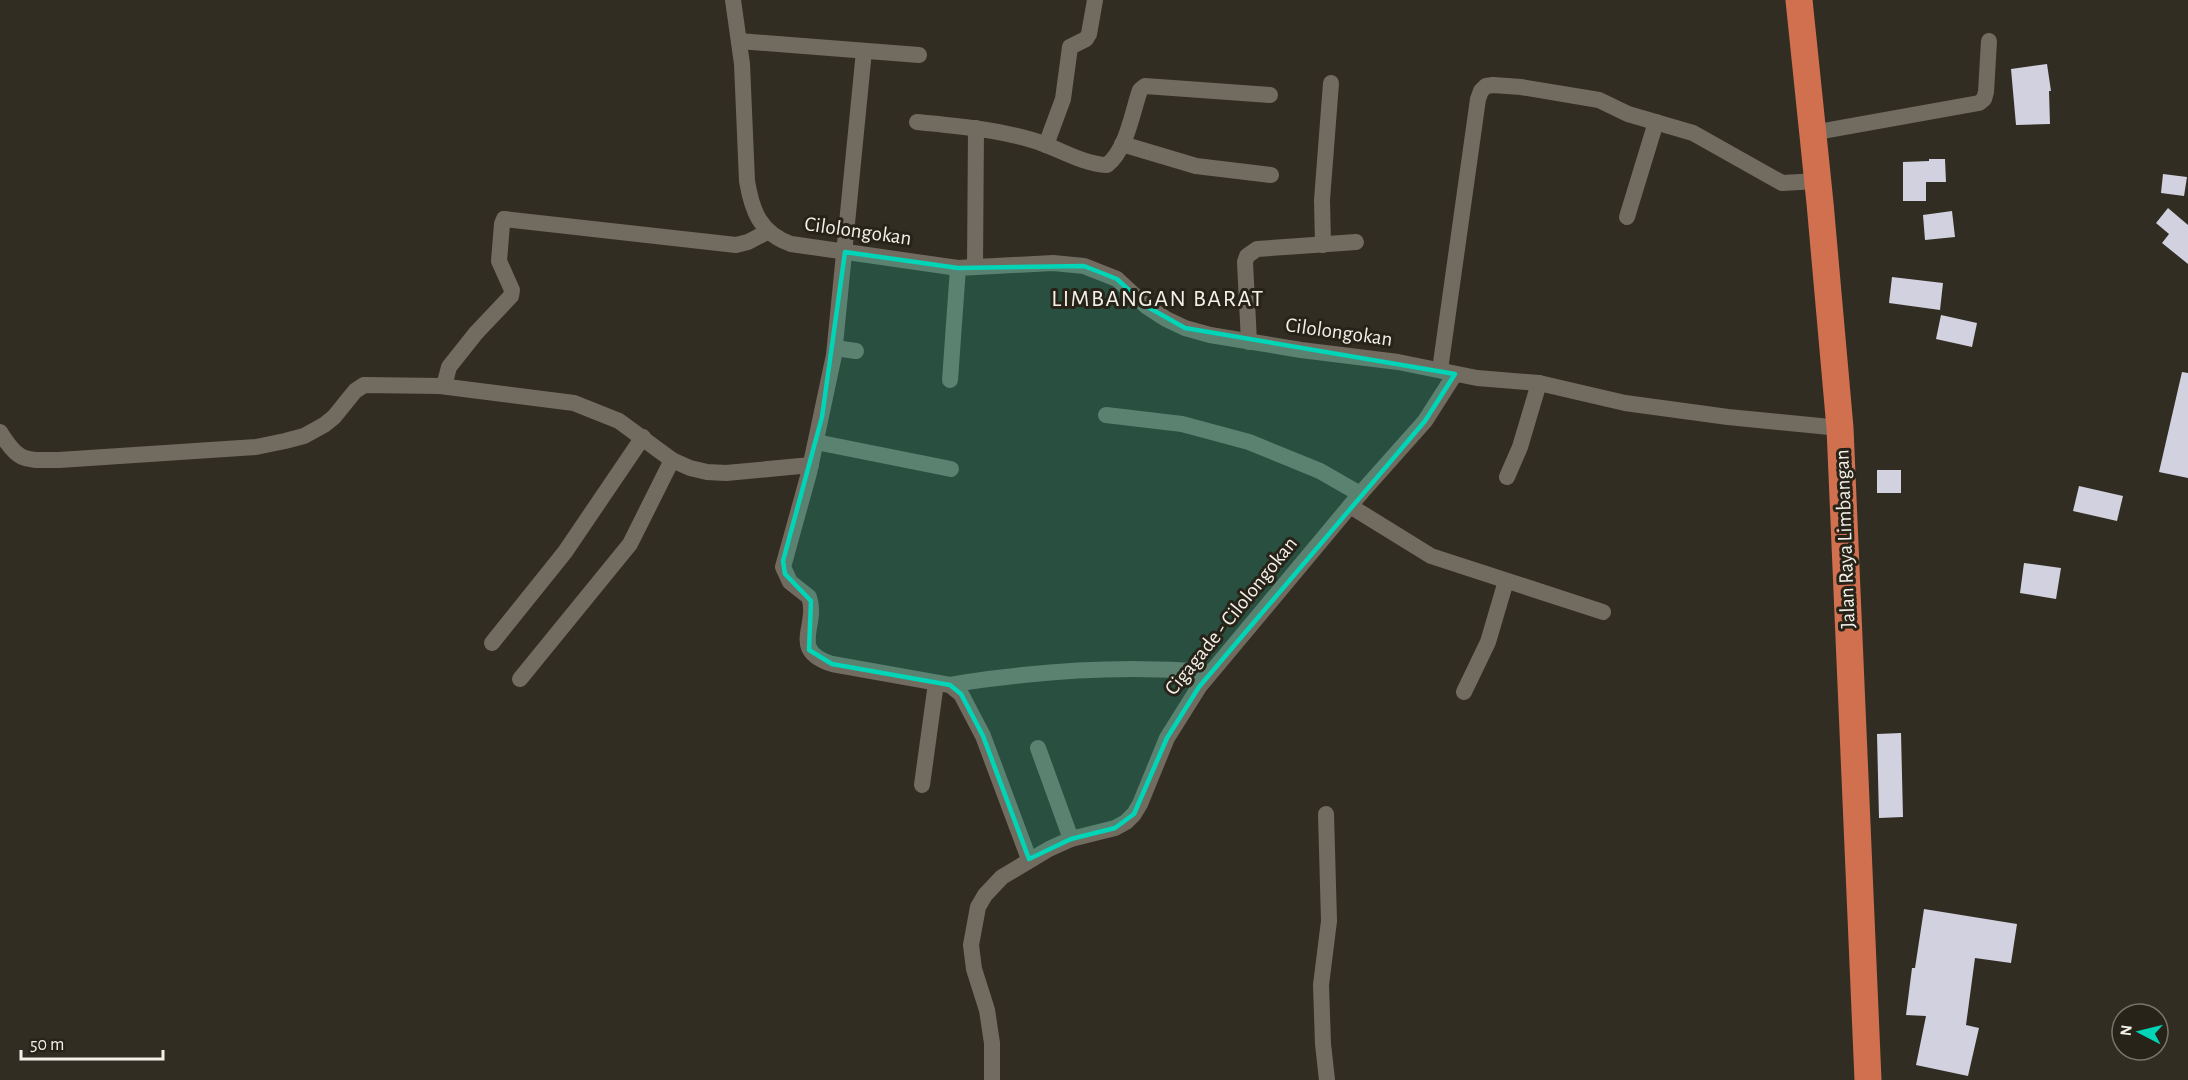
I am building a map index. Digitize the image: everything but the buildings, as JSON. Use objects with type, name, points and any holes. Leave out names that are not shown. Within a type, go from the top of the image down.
[{"type":"highway","name":"Jalan Raya Limbangan","points":[[1799,0],[1840,428],[1868,1080]]},
{"type":"street","points":[[442,386],[449,367],[476,333],[511,296],[512,290],[499,256],[504,219],[736,245],[768,232],[757,217],[750,200],[747,181],[742,64],[733,0]]},
{"type":"street","points":[[1047,145],[1064,93],[1070,47],[1088,37],[1095,0]]},
{"type":"street","points":[[739,41],[919,55]]},
{"type":"street","points":[[1812,133],[1979,103],[1984,99],[1986,93],[1989,41]]},
{"type":"street","points":[[864,51],[834,348],[811,465],[783,561],[785,574],[790,582],[809,597],[811,602],[809,650],[815,657],[832,664],[943,684],[1081,669],[1157,668],[1210,672]]},
{"type":"street","points":[[1323,245],[1322,200],[1331,83]]},
{"type":"street","points":[[1447,372],[1478,99],[1486,86],[1493,85],[1599,100],[1622,112],[1709,140],[1782,183],[1818,181]]},
{"type":"street","points":[[917,122],[976,128],[1032,140],[1092,163],[1107,165],[1122,144],[1140,90],[1145,86],[1270,95]]},
{"type":"street","points":[[1627,217],[1656,122]]},
{"type":"street","points":[[950,380],[967,267],[976,128]]},
{"type":"street","points":[[1122,144],[1196,166],[1271,175]]},
{"type":"street","name":"Cilolongokan","points":[[768,232],[773,237],[791,244],[967,267],[1053,263],[1084,266],[1117,279],[1146,306],[1185,328],[1249,342],[1398,362],[1477,378],[1539,383],[1625,403],[1728,417],[1840,428]]},
{"type":"street","points":[[1249,342],[1245,262],[1247,256],[1257,249],[1356,242]]},
{"type":"street","points":[[834,348],[856,351]]},
{"type":"street","name":"Cigagade - Cilolongokan","points":[[992,1080],[992,1043],[970,945],[978,907],[985,896],[1002,877],[1029,859],[1071,839],[1115,828],[1134,814],[1167,738],[1181,713],[1210,672],[1425,421],[1447,372]]},
{"type":"street","points":[[1507,477],[1520,447],[1539,383]]},
{"type":"street","points":[[0,432],[14,452],[27,459],[59,460],[256,447],[313,432],[334,417],[355,391],[364,385],[442,386],[574,403],[620,421],[672,460],[706,472],[726,473],[811,465]]},
{"type":"street","points":[[1106,415],[1182,424],[1249,442],[1320,471],[1431,556],[1603,612]]},
{"type":"street","points":[[492,643],[565,552],[643,437]]},
{"type":"street","points":[[816,442],[951,469]]},
{"type":"street","points":[[520,680],[624,552],[635,535],[672,460]]},
{"type":"street","points":[[1464,692],[1488,642],[1506,581]]},
{"type":"street","points":[[922,784],[943,684]]},
{"type":"street","points":[[943,684],[961,694],[983,736],[1029,859]]},
{"type":"street","points":[[1038,748],[1071,839]]},
{"type":"street","points":[[1326,814],[1329,921],[1321,985],[1327,1080]]},
{"type":"highlighted area","points":[[845,252],[958,268],[1084,266],[1117,279],[1146,306],[1185,328],[1455,374],[1425,421],[1199,687],[1167,738],[1134,814],[1115,828],[1071,839],[1029,859],[983,736],[961,694],[950,685],[832,664],[809,650],[811,601],[785,574],[783,561],[822,417]]},
{"type":"district","name":"LIMBANGAN BARAT","points":[[1158,299]]}]
